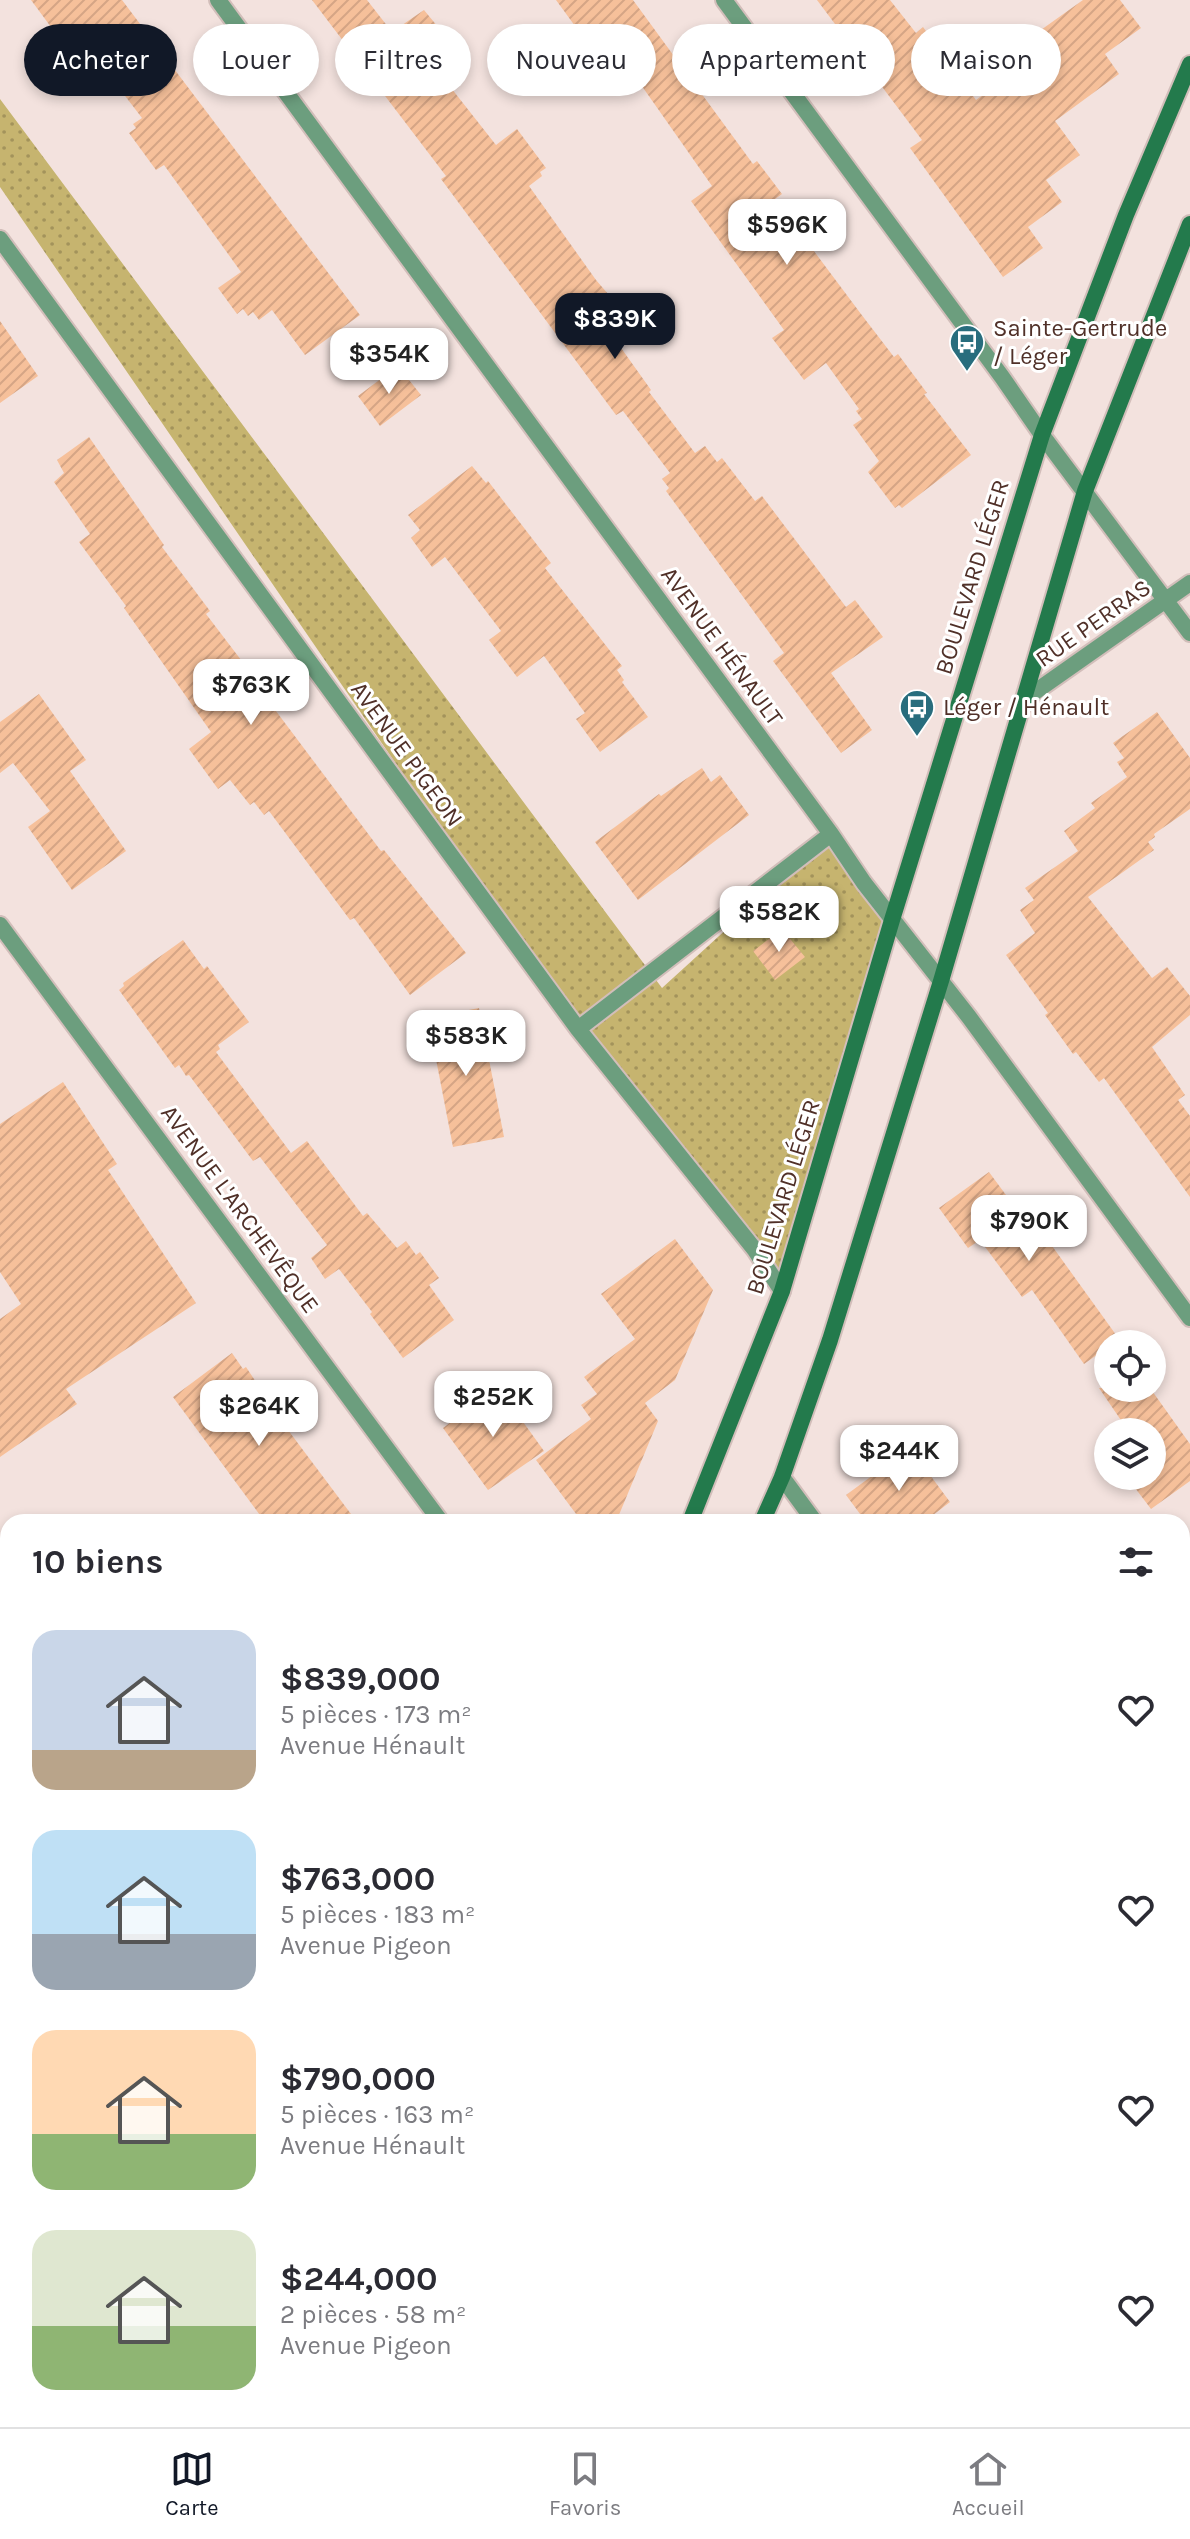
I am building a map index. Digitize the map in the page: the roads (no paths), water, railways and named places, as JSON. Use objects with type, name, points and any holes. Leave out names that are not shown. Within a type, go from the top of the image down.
[{"type":"main road","name":"BOULEVARD LÉGER","points":[[693,1514],[782,1291],[892,920],[1042,435],[1120,229],[1190,64]]},
{"type":"main road","points":[[766,1514],[782,1477],[834,1325],[941,981],[1085,491],[1190,224]]},
{"type":"street","name":"AVENUE HÉNAULT","points":[[218,0],[892,920],[941,981],[1190,1318]]},
{"type":"street","points":[[724,0],[1190,633]]},
{"type":"street","name":"AVENUE PIGEON","points":[[0,239],[578,1029],[755,1250],[782,1291]]},
{"type":"street","name":"RUE PERRAS","points":[[1022,701],[1190,583]]},
{"type":"street","points":[[578,1029],[831,834]]},
{"type":"street","name":"AVENUE L'ARCHEVÊQUE","points":[[0,925],[435,1514]]},
{"type":"street","points":[[782,1477],[809,1514]]},
{"type":"place","name":"Sainte-Gertrude / Léger","points":[[967,373]]},
{"type":"place","name":"Léger / Hénault","points":[[917,738]]}]
